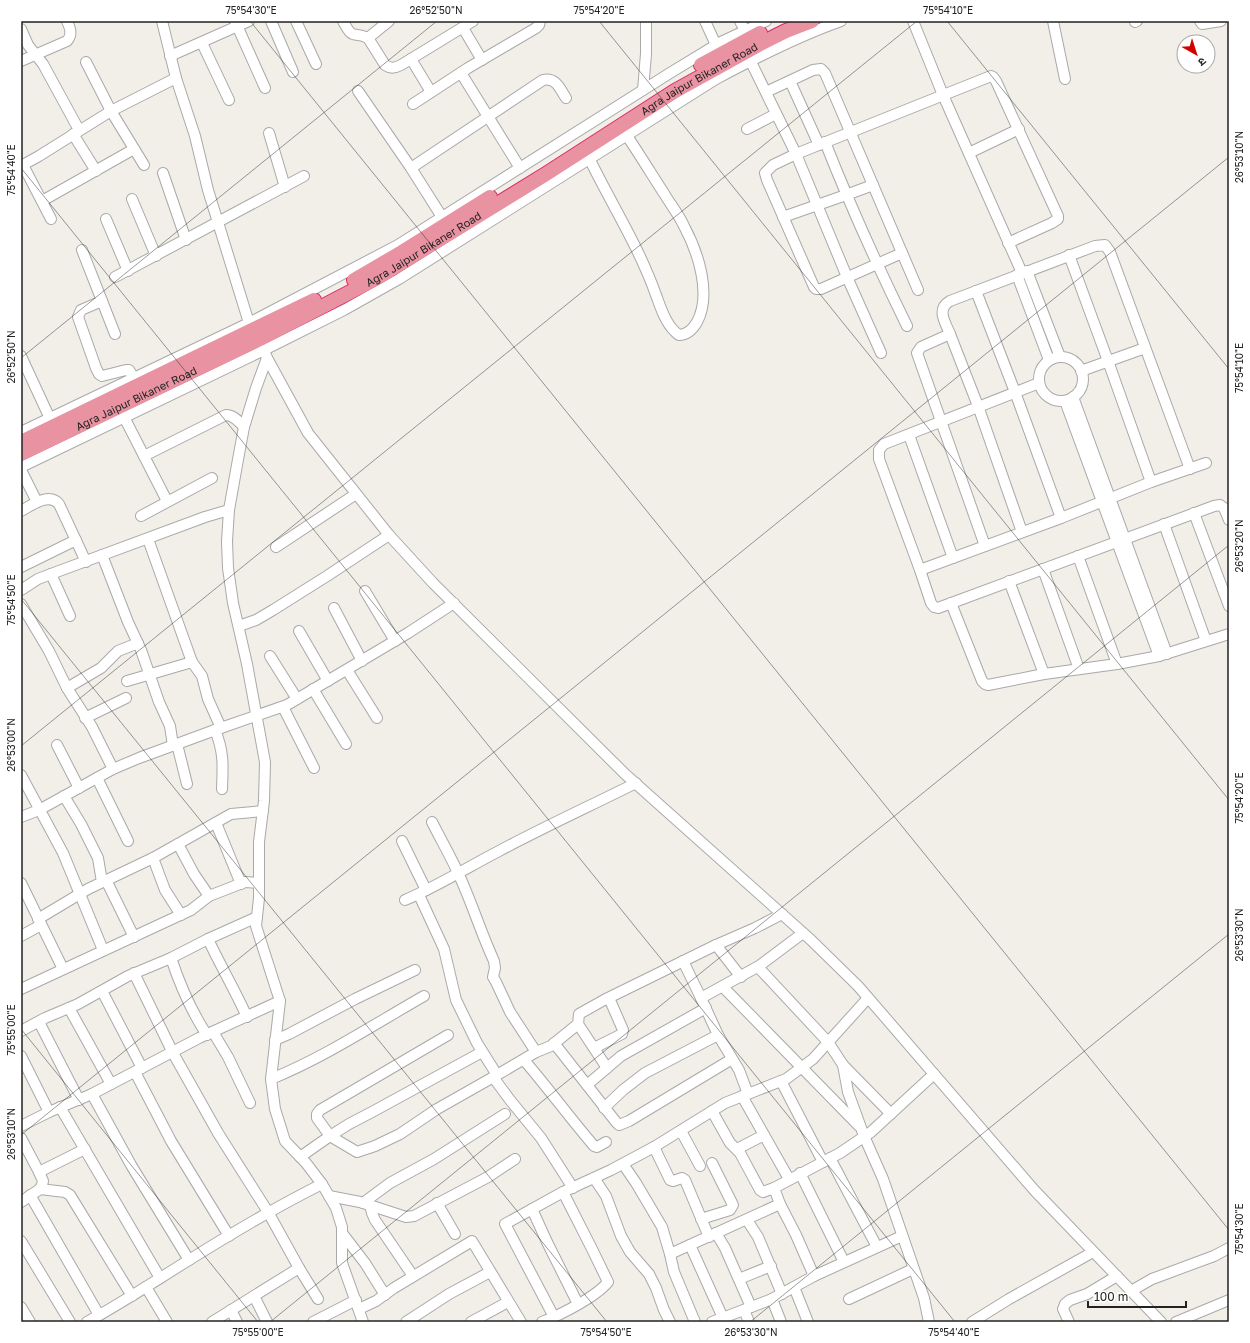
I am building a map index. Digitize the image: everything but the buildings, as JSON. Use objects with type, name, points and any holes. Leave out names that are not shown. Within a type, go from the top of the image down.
[{"type":"highway","name":"Agra Jaipur Bikaner Road","points":[[21,442],[52,423],[259,340],[396,250],[539,167],[668,85],[723,52],[787,21]]},
{"type":"highway","name":"Agra Jaipur Bikaner Road","points":[[21,454],[259,340],[367,284],[410,259],[675,91],[760,44],[786,31],[812,21]]},
{"type":"street","points":[[21,61],[67,41],[70,35],[70,30],[67,21]]},
{"type":"street","points":[[162,21],[176,78],[195,136],[208,190],[218,223],[259,340],[308,433],[389,535],[433,583],[636,783],[803,932],[852,981],[1035,1192],[1117,1276],[1156,1321]]},
{"type":"street","points":[[170,56],[202,43],[236,24],[249,21]]},
{"type":"street","points":[[271,21],[293,72]]},
{"type":"street","points":[[296,21],[316,64]]},
{"type":"street","points":[[344,21],[350,33],[365,36],[372,43],[386,65],[395,68],[411,60],[473,21]]},
{"type":"street","points":[[372,43],[389,21]]},
{"type":"street","points":[[413,104],[536,28],[540,21]]},
{"type":"street","points":[[643,90],[646,54],[646,21]]},
{"type":"street","points":[[705,21],[716,45]]},
{"type":"street","points":[[740,21],[745,31]]},
{"type":"street","points":[[396,250],[442,217],[643,90],[716,45],[766,21]]},
{"type":"street","points":[[21,432],[52,423],[134,378],[259,340],[344,310],[399,279],[590,160],[716,79],[750,60],[812,31],[841,21]]},
{"type":"street","points":[[913,21],[943,95],[1060,357]]},
{"type":"street","points":[[1053,21],[1065,79]]},
{"type":"street","points":[[1200,21],[1201,24],[1203,24],[1221,21]]},
{"type":"street","points":[[236,24],[265,88]]},
{"type":"street","points":[[463,28],[482,60]]},
{"type":"street","points":[[21,29],[28,45],[43,64],[96,171]]},
{"type":"street","points":[[202,43],[229,100]]},
{"type":"street","points":[[411,60],[431,92]]},
{"type":"street","points":[[750,60],[796,154],[816,205],[881,353]]},
{"type":"street","points":[[86,62],[111,110],[144,165]]},
{"type":"street","points":[[766,92],[818,68],[825,73],[918,290]]},
{"type":"street","points":[[461,73],[520,168]]},
{"type":"street","points":[[902,252],[818,290],[815,288],[765,173],[773,165],[796,154],[988,77],[994,77],[1058,216],[1058,219],[1052,223],[1008,243]]},
{"type":"street","points":[[51,219],[22,165],[39,156],[111,110],[176,78]]},
{"type":"street","points":[[411,168],[542,80],[553,80],[566,98]]},
{"type":"street","points":[[790,80],[822,144],[907,326]]},
{"type":"street","points":[[358,91],[411,168],[442,217]]},
{"type":"street","points":[[747,129],[776,114]]},
{"type":"street","points":[[969,153],[1019,129]]},
{"type":"street","points":[[269,133],[285,187]]},
{"type":"street","points":[[590,160],[644,264],[669,325],[678,335],[688,333],[694,327],[699,318],[703,305],[703,287],[696,252],[684,224],[627,136]]},
{"type":"street","points":[[42,201],[134,149]]},
{"type":"street","points":[[163,173],[186,240]]},
{"type":"street","points":[[115,277],[304,176]]},
{"type":"street","points":[[783,216],[846,196],[873,185]]},
{"type":"street","points":[[132,199],[156,256]]},
{"type":"street","points":[[106,219],[128,270]]},
{"type":"street","points":[[1022,532],[978,406],[942,312],[944,306],[950,301],[1069,255],[1101,244],[1108,247],[1190,469]]},
{"type":"street","points":[[82,250],[115,334]]},
{"type":"street","points":[[1069,255],[1151,482]]},
{"type":"street","points":[[1022,273],[1049,360]]},
{"type":"street","points":[[976,291],[1061,518]]},
{"type":"street","points":[[102,301],[81,310],[78,318],[96,368],[102,376],[129,370],[134,378]]},
{"type":"street","points":[[950,334],[921,347],[916,353],[985,546]]},
{"type":"street","points":[[37,502],[21,468],[124,417],[259,340]]},
{"type":"street","points":[[259,340],[256,388],[244,427],[236,465],[229,510],[227,541],[228,568],[233,603],[239,626],[265,762],[263,811],[259,842],[259,898],[256,926],[280,1001],[270,1079],[275,1109],[285,1141],[322,1184],[336,1208],[342,1227],[342,1263],[361,1321]]},
{"type":"street","points":[[1081,371],[1145,348]]},
{"type":"street","points":[[21,356],[52,423]]},
{"type":"street","points":[[1066,357],[1074,361],[1081,371],[1082,384],[1079,391],[1069,399],[1056,400],[1048,397],[1042,391],[1039,383],[1040,370],[1049,360],[1066,357]]},
{"type":"street","points":[[1039,383],[884,444],[878,453],[920,570],[930,603],[934,607],[938,608],[1194,513],[1220,505],[1224,508],[1229,520]]},
{"type":"street","points":[[1069,399],[1163,655]]},
{"type":"street","points":[[144,456],[226,415],[234,417],[244,427]]},
{"type":"street","points":[[124,417],[168,502]]},
{"type":"street","points":[[909,435],[953,558]]},
{"type":"street","points":[[920,570],[1061,518],[1151,482],[1206,463]]},
{"type":"street","points":[[141,516],[212,478]]},
{"type":"street","points":[[276,547],[356,494]]},
{"type":"street","points":[[21,511],[37,502],[52,498],[56,500],[86,562]]},
{"type":"street","points":[[21,590],[38,579],[51,574],[229,510]]},
{"type":"street","points":[[1194,513],[1229,606]]},
{"type":"street","points":[[1164,524],[1206,641]]},
{"type":"street","points":[[239,626],[256,620],[389,535]]},
{"type":"street","points":[[148,539],[192,662],[202,676],[218,729],[223,760],[222,789]]},
{"type":"street","points":[[21,567],[76,540]]},
{"type":"street","points":[[102,555],[138,643],[159,702],[170,726],[187,784]]},
{"type":"street","points":[[1078,556],[1117,664]]},
{"type":"street","points":[[1043,569],[1079,669]]},
{"type":"street","points":[[51,574],[70,616]]},
{"type":"street","points":[[1009,581],[1044,674]]},
{"type":"street","points":[[365,591],[395,641]]},
{"type":"street","points":[[21,817],[39,810],[113,769],[139,758],[283,707],[395,641],[454,603]]},
{"type":"street","points":[[951,603],[982,681],[985,684],[1117,664],[1163,655],[1229,634]]},
{"type":"street","points":[[21,604],[49,651],[67,688],[92,727],[113,769]]},
{"type":"street","points":[[334,608],[362,660]]},
{"type":"street","points":[[299,631],[328,681]]},
{"type":"street","points":[[67,688],[101,668],[118,651],[138,643]]},
{"type":"street","points":[[270,656],[297,699]]},
{"type":"street","points":[[127,681],[192,662]]},
{"type":"street","points":[[346,670],[377,718]]},
{"type":"street","points":[[313,689],[346,744]]},
{"type":"street","points":[[85,718],[126,698]]},
{"type":"street","points":[[283,707],[314,768]]},
{"type":"street","points":[[57,745],[79,788]]},
{"type":"street","points":[[21,775],[63,853],[103,950]]},
{"type":"street","points":[[96,778],[128,841]]},
{"type":"street","points":[[405,900],[459,874],[499,851],[636,783]]},
{"type":"street","points":[[64,796],[81,824],[98,858],[104,881],[134,937]]},
{"type":"street","points":[[21,936],[80,894],[152,858],[231,814],[263,811]]},
{"type":"street","points":[[216,822],[241,884]]},
{"type":"street","points":[[432,822],[459,874],[494,961],[495,968],[493,976],[510,1012],[536,1052]]},
{"type":"street","points":[[402,841],[444,950],[456,1000],[495,1076],[510,1100],[541,1138],[573,1188]]},
{"type":"street","points":[[178,844],[194,874],[209,896]]},
{"type":"street","points":[[152,858],[165,890],[181,915]]},
{"type":"street","points":[[21,989],[181,915],[191,910],[209,896],[245,882],[259,883]]},
{"type":"street","points":[[21,883],[63,969]]},
{"type":"street","points":[[606,1068],[578,1024],[579,1014],[683,961],[782,914]]},
{"type":"street","points":[[21,1031],[69,1008],[134,973],[171,958],[208,939],[257,917]]},
{"type":"street","points":[[701,998],[758,967],[782,950],[803,932]]},
{"type":"street","points":[[208,939],[217,959],[237,994],[247,1017]]},
{"type":"street","points":[[716,945],[740,977]]},
{"type":"street","points":[[171,958],[179,983],[197,1020],[210,1033],[228,1057],[250,1103]]},
{"type":"street","points":[[683,961],[718,1035],[739,1070],[745,1095],[764,1135],[789,1179]]},
{"type":"street","points":[[758,967],[828,1042],[843,1065],[891,1114]]},
{"type":"street","points":[[275,1040],[290,1034],[355,999],[415,970]]},
{"type":"street","points":[[134,973],[173,1053],[218,1133],[268,1212],[318,1299]]},
{"type":"street","points":[[723,987],[802,1067],[863,1133]]},
{"type":"street","points":[[102,991],[170,1141],[229,1236]]},
{"type":"street","points":[[270,1079],[324,1055],[424,996]]},
{"type":"street","points":[[594,1048],[622,1034],[623,1030],[609,998]]},
{"type":"street","points":[[554,1317],[505,1224],[563,1192],[623,1164],[654,1147],[725,1103],[786,1079],[813,1059],[868,998]]},
{"type":"street","points":[[21,1126],[60,1107],[92,1094],[210,1033],[280,1001]]},
{"type":"street","points":[[69,1008],[111,1084]]},
{"type":"street","points":[[587,1085],[606,1068],[633,1048],[706,1008]]},
{"type":"street","points":[[39,1022],[79,1100]]},
{"type":"street","points":[[448,1035],[320,1110],[317,1114],[317,1118],[330,1136],[357,1152],[375,1146],[400,1134],[438,1109],[554,1043],[578,1024]]},
{"type":"street","points":[[604,1108],[623,1090],[645,1073],[718,1035]]},
{"type":"street","points":[[554,1043],[619,1125],[732,1059]]},
{"type":"street","points":[[300,1157],[349,1124],[482,1052]]},
{"type":"street","points":[[21,1056],[49,1112]]},
{"type":"street","points":[[524,1060],[594,1146],[597,1147],[606,1142]]},
{"type":"street","points":[[843,1065],[848,1092],[863,1133],[883,1179],[924,1298],[929,1322]]},
{"type":"street","points":[[712,1111],[730,1142],[737,1149],[760,1190],[763,1192],[774,1188],[840,1153],[863,1133],[891,1114],[934,1074]]},
{"type":"street","points":[[781,1081],[877,1247]]},
{"type":"street","points":[[92,1094],[131,1165],[189,1260]]},
{"type":"street","points":[[60,1107],[160,1278]]},
{"type":"street","points":[[366,1204],[390,1183],[434,1159],[505,1114]]},
{"type":"street","points":[[681,1131],[700,1166]]},
{"type":"street","points":[[737,1149],[764,1135]]},
{"type":"street","points":[[21,1138],[25,1158],[39,1172],[43,1181],[40,1189],[21,1202]]},
{"type":"street","points":[[654,1147],[670,1180],[673,1181],[682,1178],[685,1180],[701,1219],[725,1248],[739,1279],[749,1322]]},
{"type":"street","points":[[39,1172],[85,1149]]},
{"type":"street","points":[[329,1196],[366,1204],[410,1217],[488,1177],[515,1159]]},
{"type":"street","points":[[701,1219],[730,1210],[733,1205],[712,1162]]},
{"type":"street","points":[[623,1164],[662,1227],[678,1282],[695,1322]]},
{"type":"street","points":[[800,1173],[844,1262]]},
{"type":"street","points":[[594,1178],[606,1196],[621,1236],[630,1252],[649,1274],[670,1322]]},
{"type":"street","points":[[87,1322],[268,1212],[322,1184]]},
{"type":"street","points":[[774,1188],[814,1276]]},
{"type":"street","points":[[40,1189],[65,1192],[70,1195],[132,1296]]},
{"type":"street","points":[[542,1322],[592,1296],[608,1282],[563,1192]]},
{"type":"street","points":[[30,1195],[99,1315]]},
{"type":"street","points":[[366,1204],[375,1220],[413,1276]]},
{"type":"street","points":[[437,1204],[455,1234]]},
{"type":"street","points":[[670,1254],[780,1204]]},
{"type":"street","points":[[532,1209],[578,1304]]},
{"type":"street","points":[[747,1220],[758,1237],[782,1294]]},
{"type":"street","points":[[342,1233],[365,1263],[385,1294]]},
{"type":"street","points":[[690,1246],[719,1320],[772,1299],[814,1276],[902,1236]]},
{"type":"street","points":[[21,1241],[70,1322]]},
{"type":"street","points":[[313,1322],[357,1305],[376,1301],[413,1276],[472,1241],[521,1322]]},
{"type":"street","points":[[1131,1291],[1152,1279],[1214,1256],[1229,1248]]},
{"type":"street","points":[[972,1322],[1009,1299],[1093,1252]]},
{"type":"street","points":[[739,1279],[770,1266]]},
{"type":"street","points":[[212,1322],[299,1268]]},
{"type":"street","points":[[849,1299],[913,1268]]},
{"type":"street","points":[[406,1322],[449,1294],[490,1272]]},
{"type":"street","points":[[1069,1322],[1063,1309],[1064,1304],[1070,1300],[1087,1294],[1117,1276]]},
{"type":"street","points":[[146,1287],[167,1322]]},
{"type":"street","points":[[794,1287],[808,1322]]},
{"type":"street","points":[[254,1296],[267,1322]]},
{"type":"street","points":[[772,1299],[781,1322]]},
{"type":"street","points":[[1176,1322],[1229,1300]]},
{"type":"street","points":[[471,1322],[508,1302]]},
{"type":"street","points":[[21,1307],[30,1322]]},
{"type":"street","points":[[231,1310],[237,1322]]}]
